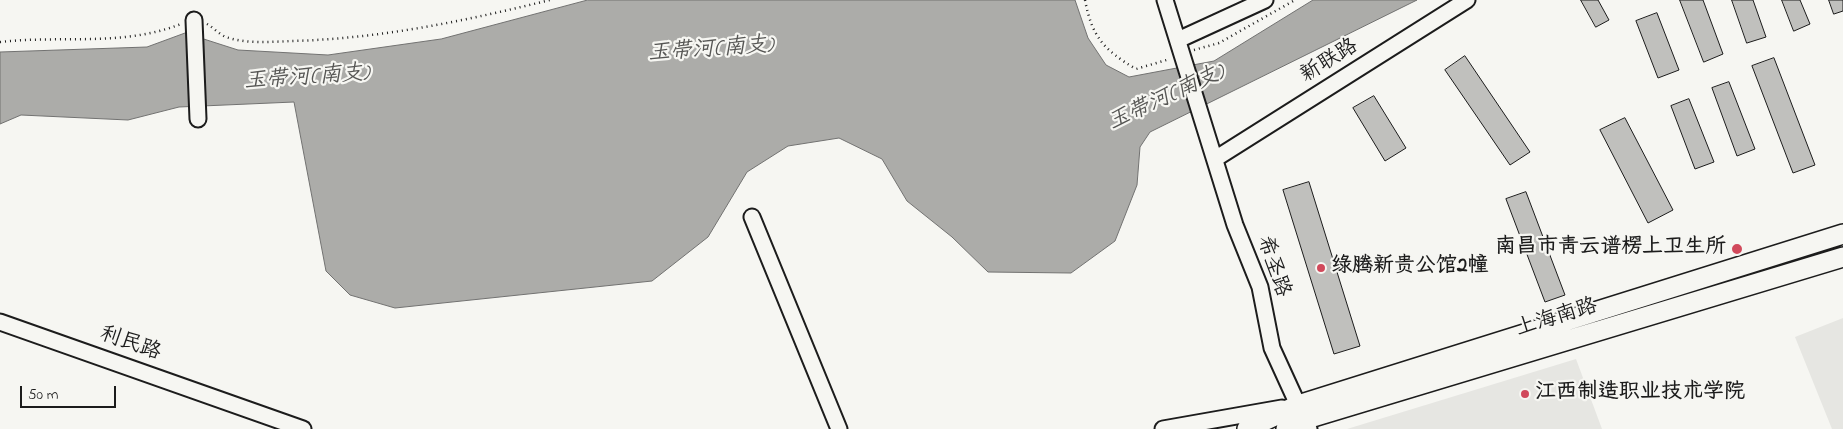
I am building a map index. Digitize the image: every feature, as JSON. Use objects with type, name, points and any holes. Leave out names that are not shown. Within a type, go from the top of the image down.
[{"type":"main road","name":"上海南路","points":[[1286,429],[1304,418],[1843,234]]},
{"type":"main road","name":"上海南路","points":[[1247,429],[1304,418],[1843,257]]},
{"type":"street","points":[[1165,0],[1178,40],[1265,0]]},
{"type":"street","name":"新联路","points":[[1214,159],[1467,0]]},
{"type":"street","points":[[194,20],[198,119]]},
{"type":"street","name":"希圣路","points":[[1178,40],[1235,225],[1260,287],[1272,348],[1304,418]]},
{"type":"street","points":[[752,217],[839,429]]},
{"type":"street","name":"利民路","points":[[0,322],[303,429]]},
{"type":"street","name":"上海南路","points":[[1163,429],[1304,418]]},
{"type":"path","points":[[0,42],[20,39],[104,40],[165,31],[194,20],[203,21],[225,37],[237,39],[262,42],[334,40],[429,27],[550,0]]},
{"type":"shaded area","points":[[1843,318],[1843,429],[1832,429],[1795,337]]},
{"type":"shaded area","name":"江西制造职业技术学院","points":[[1576,359],[1602,429],[1347,429]]},
{"type":"water","name":"玉带河(南支)","points":[[588,0],[1075,0],[1088,38],[1106,65],[1129,77],[1214,61],[1313,0],[1417,0],[1150,132],[1140,147],[1137,185],[1115,241],[1071,273],[988,272],[952,237],[907,201],[882,159],[839,138],[788,146],[747,172],[708,237],[652,281],[395,308],[350,295],[326,271],[294,102],[179,107],[128,120],[21,115],[0,124],[0,52],[147,47],[185,33],[238,50],[328,55],[441,39]]},
{"type":"building","points":[[1581,0],[1598,0],[1609,20],[1596,27]]},
{"type":"building","points":[[1680,0],[1703,0],[1723,54],[1704,62]]},
{"type":"building","points":[[1732,0],[1753,0],[1766,37],[1747,43]]},
{"type":"building","points":[[1782,0],[1800,0],[1810,24],[1794,31]]},
{"type":"building","points":[[1829,0],[1843,0],[1843,11],[1834,14]]},
{"type":"building","points":[[1657,13],[1679,70],[1658,78],[1636,21]]},
{"type":"building","points":[[1465,56],[1530,152],[1510,165],[1445,70]]},
{"type":"building","points":[[1774,58],[1815,165],[1793,173],[1752,66]]},
{"type":"building","points":[[1729,82],[1755,149],[1737,156],[1712,88]]},
{"type":"building","points":[[1374,96],[1406,148],[1385,161],[1353,108]]},
{"type":"building","points":[[1689,99],[1714,162],[1695,169],[1671,106]]},
{"type":"building","points":[[1625,118],[1673,210],[1648,223],[1600,130]]},
{"type":"building","name":"绿腾新贵公馆2幢","points":[[1309,182],[1360,346],[1334,354],[1283,190]]},
{"type":"building","points":[[1526,192],[1565,295],[1545,302],[1506,199]]},
{"type":"place","name":"南昌市青云谱楞上卫生所","points":[[1737,249]]},
{"type":"place","name":"绿腾新贵公馆2幢","points":[[1321,268]]},
{"type":"place","name":"江西制造职业技术学院","points":[[1525,394]]}]
